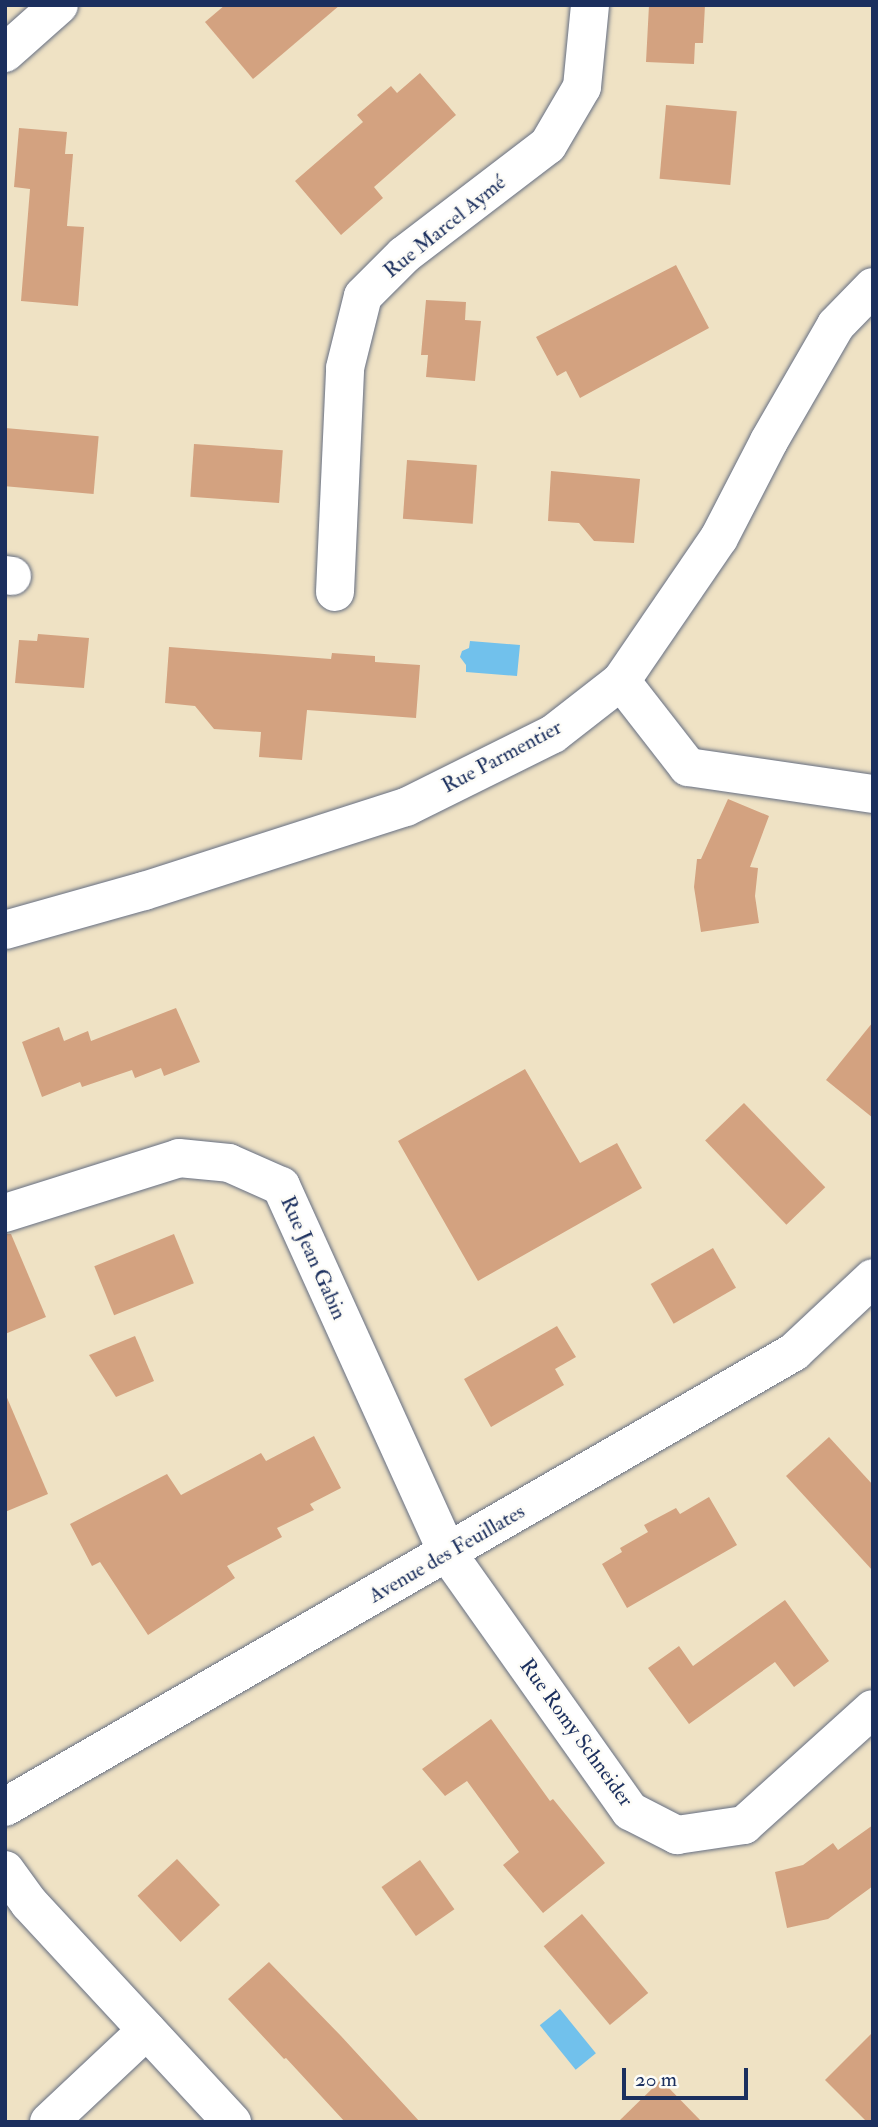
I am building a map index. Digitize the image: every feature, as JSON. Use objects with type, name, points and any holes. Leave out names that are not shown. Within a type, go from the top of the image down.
[{"type":"street","points":[[5,53],[59,5]]},
{"type":"street","name":"Rue Marcel Aymé","points":[[335,592],[345,368],[363,296],[404,255],[548,145],[582,87],[590,5]]},
{"type":"street","name":"Rue Parmentier","points":[[5,930],[144,891],[406,807],[553,734],[621,681],[719,538],[769,441],[836,325],[873,287]]},
{"type":"street","points":[[621,681],[688,767],[873,794]]},
{"type":"street","name":"Rue Jean Gabin","points":[[5,1213],[179,1158],[229,1163],[281,1186],[448,1554]]},
{"type":"street","name":"Avenue des Feuillates","points":[[5,1807],[448,1554],[794,1352],[873,1278]]},
{"type":"street","name":"Rue Romy Schneider","points":[[448,1554],[630,1811],[677,1835],[744,1825],[873,1709]]},
{"type":"street","points":[[5,1870],[29,1903],[232,2122]]},
{"type":"street","points":[[49,2122],[147,2030]]},
{"type":"water","points":[[470,641],[520,645],[517,676],[466,672],[466,665],[460,657],[462,651],[469,648]]},
{"type":"water","points":[[560,2009],[596,2053],[576,2070],[540,2025]]},
{"type":"building","points":[[225,5],[340,5],[253,79],[205,22]]},
{"type":"building","points":[[649,5],[705,5],[703,43],[695,43],[694,64],[646,62]]},
{"type":"building","points":[[420,73],[456,115],[374,187],[383,198],[341,235],[295,181],[363,122],[357,115],[391,86],[397,93]]},
{"type":"building","points":[[666,105],[737,111],[730,185],[660,179]]},
{"type":"building","points":[[19,128],[67,132],[65,154],[73,154],[67,226],[84,227],[78,306],[21,301],[30,189],[14,187]]},
{"type":"building","points":[[676,265],[709,328],[580,398],[566,371],[557,376],[536,337]]},
{"type":"building","points":[[426,300],[466,302],[465,320],[481,321],[475,381],[426,377],[428,355],[421,355]]},
{"type":"building","points":[[5,428],[99,436],[94,494],[5,486]]},
{"type":"building","points":[[194,444],[283,450],[279,503],[190,497]]},
{"type":"building","points":[[407,460],[477,465],[473,524],[403,519]]},
{"type":"building","points":[[551,471],[640,479],[634,543],[594,541],[579,523],[548,521]]},
{"type":"building","points":[[38,634],[89,638],[84,688],[15,683],[19,640],[37,641]]},
{"type":"building","points":[[169,647],[331,659],[332,653],[375,656],[375,662],[420,665],[416,718],[307,710],[302,760],[259,757],[261,732],[214,729],[195,706],[165,703]]},
{"type":"building","points":[[728,799],[769,816],[750,867],[758,868],[755,896],[759,923],[701,932],[694,887],[697,859],[701,859]]},
{"type":"building","points":[[176,1008],[200,1062],[164,1076],[161,1068],[135,1078],[132,1070],[82,1087],[80,1082],[42,1097],[22,1042],[59,1027],[64,1041],[88,1031],[91,1041]]},
{"type":"building","points":[[873,1022],[873,1118],[826,1080]]},
{"type":"building","points":[[525,1069],[580,1163],[617,1143],[642,1188],[478,1281],[398,1141]]},
{"type":"building","points":[[744,1103],[825,1187],[786,1225],[705,1141]]},
{"type":"building","points":[[5,1234],[11,1234],[46,1317],[5,1334]]},
{"type":"building","points":[[174,1234],[194,1283],[114,1315],[94,1266]]},
{"type":"building","points":[[713,1248],[736,1288],[674,1324],[651,1284]]},
{"type":"building","points":[[557,1326],[576,1357],[555,1369],[564,1385],[491,1427],[464,1379]]},
{"type":"building","points":[[135,1336],[154,1381],[116,1397],[89,1355]]},
{"type":"building","points":[[5,1393],[48,1494],[5,1512]]},
{"type":"building","points":[[314,1436],[341,1488],[310,1504],[314,1510],[277,1528],[282,1537],[227,1566],[235,1578],[148,1635],[100,1562],[92,1566],[70,1524],[167,1474],[181,1495],[261,1453],[266,1461]]},
{"type":"building","points":[[829,1437],[873,1485],[873,1571],[786,1476]]},
{"type":"building","points":[[709,1497],[737,1545],[627,1608],[602,1564],[622,1552],[620,1548],[648,1532],[644,1525],[676,1508],[680,1514]]},
{"type":"building","points":[[785,1600],[829,1661],[794,1687],[775,1662],[689,1724],[648,1668],[679,1646],[693,1666]]},
{"type":"building","points":[[491,1719],[550,1801],[553,1799],[605,1863],[543,1913],[503,1865],[519,1852],[467,1781],[445,1796],[422,1769]]},
{"type":"building","points":[[873,1825],[873,1886],[828,1919],[787,1928],[775,1872],[803,1865],[833,1843],[838,1850]]},
{"type":"building","points":[[177,1859],[220,1905],[180,1942],[138,1896]]},
{"type":"building","points":[[420,1860],[454,1909],[416,1936],[381,1887]]},
{"type":"building","points":[[582,1914],[648,1993],[610,2025],[544,1946]]},
{"type":"building","points":[[269,1962],[420,2122],[345,2122],[286,2058],[284,2059],[228,1999]]},
{"type":"building","points":[[873,2032],[873,2122],[867,2122],[825,2080]]},
{"type":"building","points":[[661,2080],[702,2122],[618,2122]]}]
